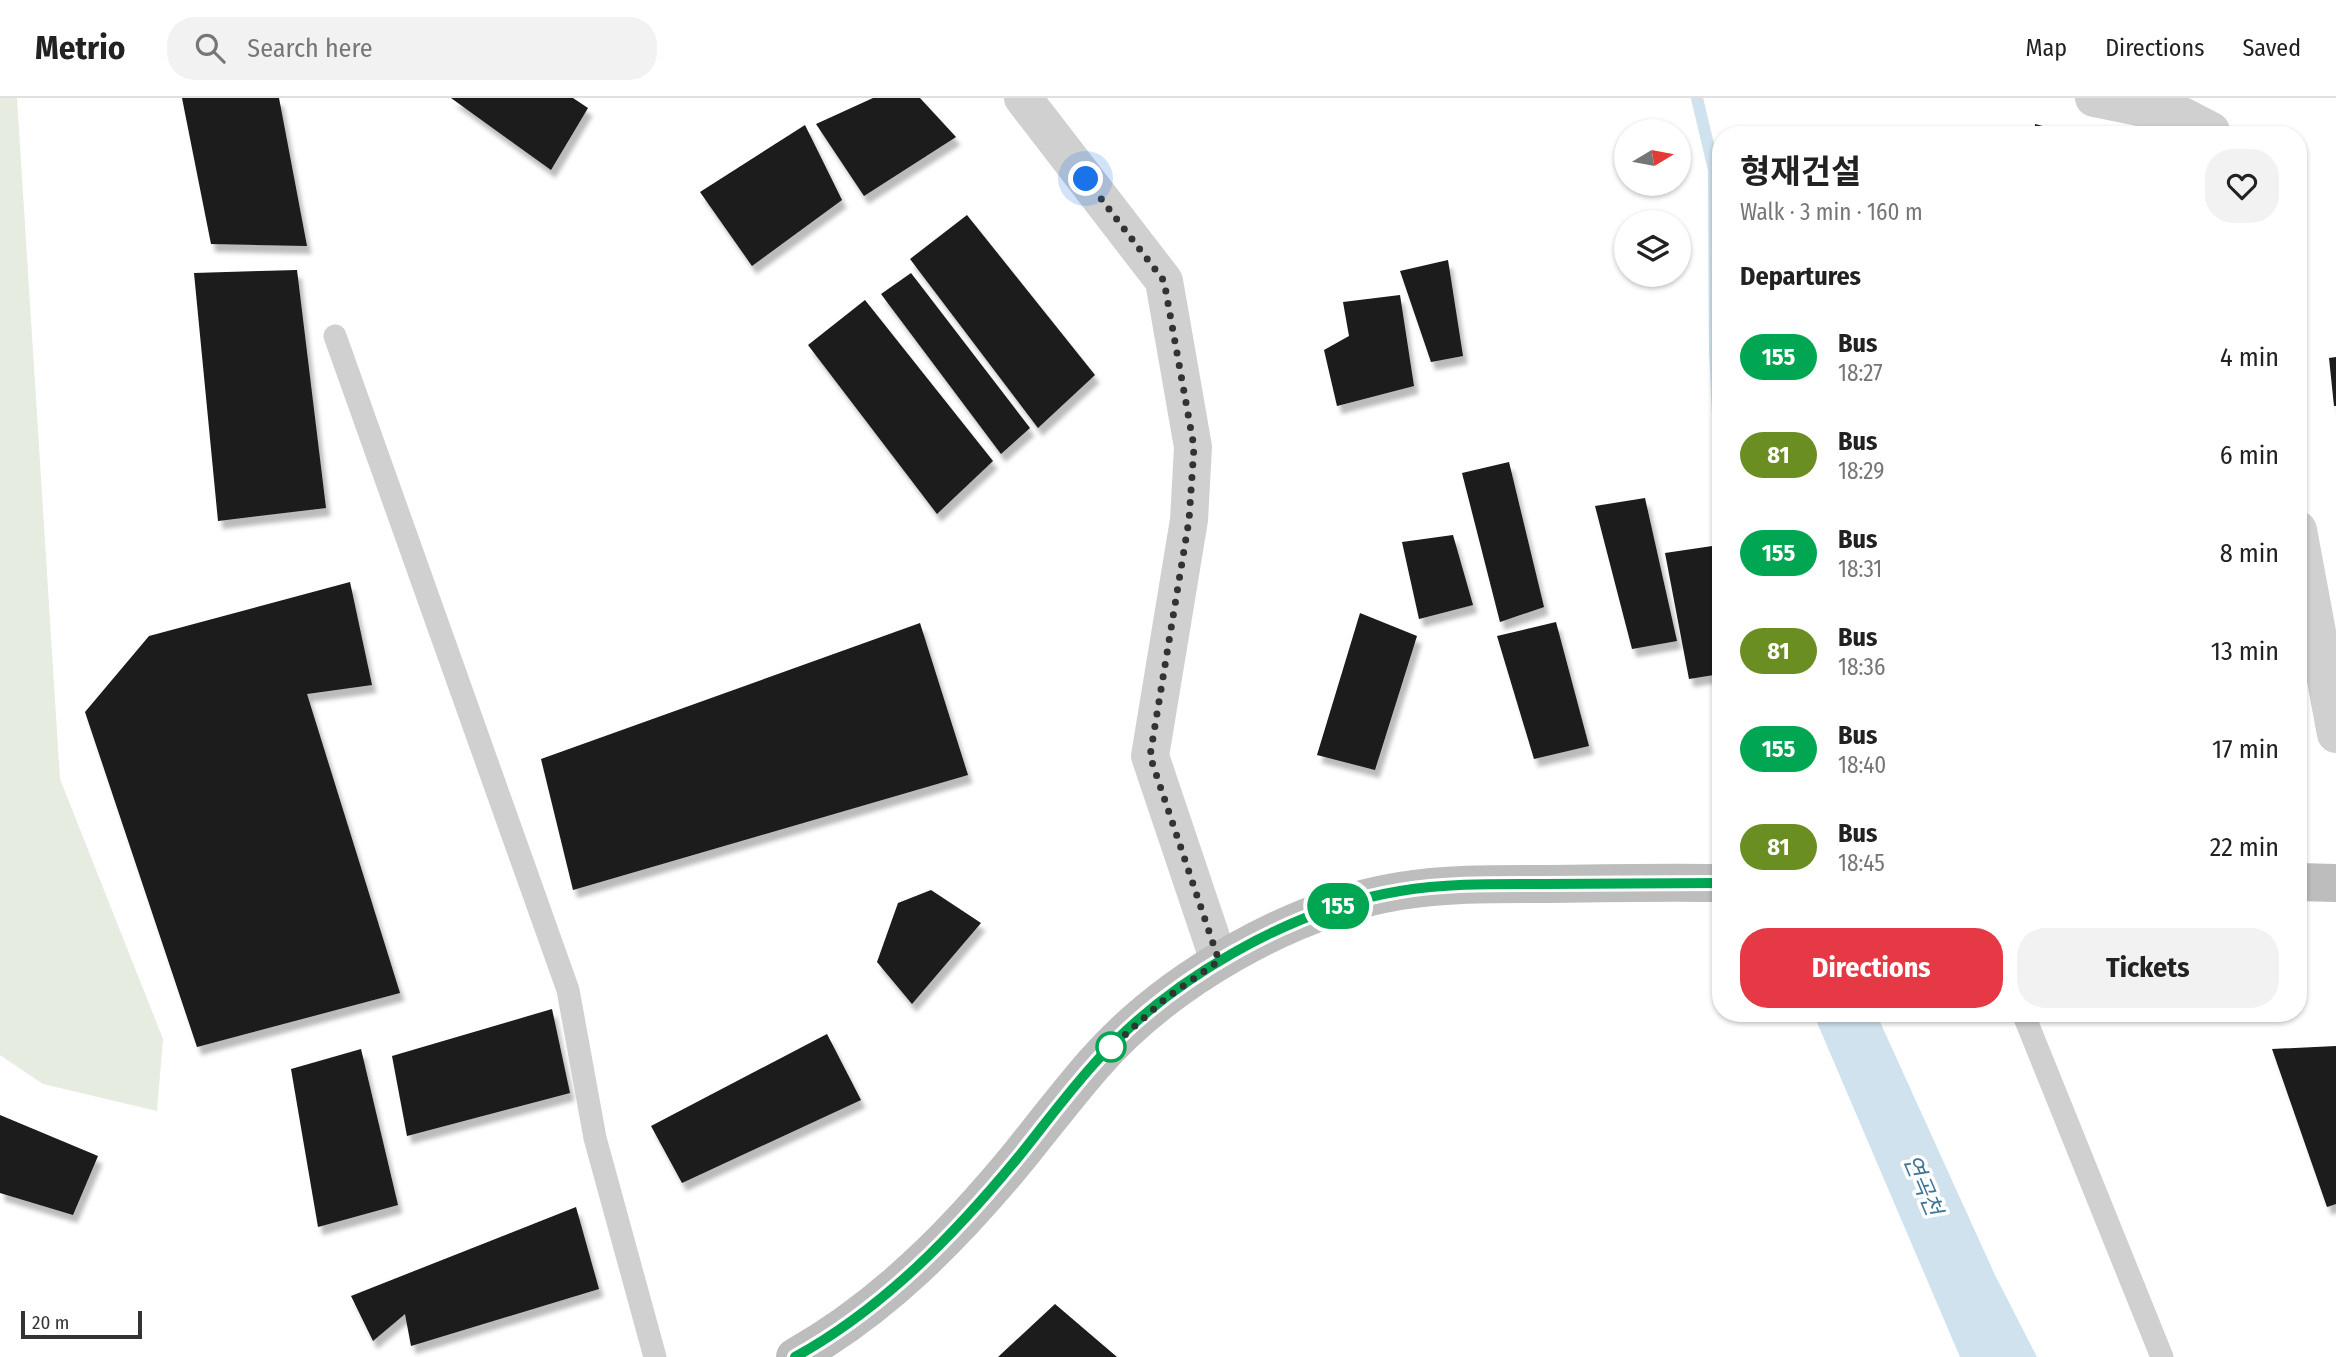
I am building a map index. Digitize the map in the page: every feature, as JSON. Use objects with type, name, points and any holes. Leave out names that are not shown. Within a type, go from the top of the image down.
[{"type":"street","points":[[1023,98],[1164,281],[1194,447],[1189,520],[1150,756],[1219,961]]},
{"type":"street","points":[[2094,98],[2182,116],[2201,126]]},
{"type":"street","points":[[2307,578],[2336,734]]},
{"type":"street","points":[[2307,882],[2336,883]]},
{"type":"street","points":[[795,1357],[850,1322],[903,1280],[944,1241],[1094,1064],[1166,998],[1219,961],[1274,932],[1342,904],[1400,891],[1477,884],[1712,883]]},
{"type":"lane","points":[[335,335],[568,989],[594,1138],[655,1357]]},
{"type":"lane","points":[[2027,1022],[2162,1357]]},
{"type":"shaded area","points":[[0,98],[17,98],[60,779],[163,1039],[157,1111],[43,1084],[0,1055]]},
{"type":"water","name":"연곡천","points":[[1817,1022],[1880,1022],[1995,1275],[2037,1357],[1960,1357]]},
{"type":"building","points":[[182,98],[279,98],[307,246],[211,244]]},
{"type":"building","points":[[451,98],[573,98],[588,108],[551,170]]},
{"type":"building","points":[[873,98],[920,98],[956,137],[864,196],[816,124]]},
{"type":"building","points":[[805,125],[842,200],[752,266],[700,192]]},
{"type":"building","points":[[967,215],[1095,375],[1038,428],[910,259]]},
{"type":"building","points":[[1448,260],[1463,356],[1431,362],[1400,271]]},
{"type":"building","points":[[297,270],[326,508],[218,521],[194,273]]},
{"type":"building","points":[[911,273],[1030,428],[1001,454],[881,294]]},
{"type":"building","points":[[1400,295],[1414,386],[1337,406],[1324,350],[1349,336],[1343,302]]},
{"type":"building","points":[[865,300],[993,461],[937,514],[808,345]]},
{"type":"building","points":[[2336,357],[2336,406],[2334,406],[2329,358]]},
{"type":"building","points":[[1509,462],[1544,607],[1500,622],[1462,473]]},
{"type":"building","points":[[1645,498],[1677,641],[1632,649],[1595,506]]},
{"type":"building","points":[[1453,535],[1473,605],[1419,619],[1402,542]]},
{"type":"building","points":[[1712,546],[1712,675],[1689,679],[1665,553]]},
{"type":"building","points":[[350,582],[372,685],[307,694],[400,993],[197,1047],[85,712],[149,636]]},
{"type":"building","points":[[1360,613],[1417,636],[1375,770],[1317,755]]},
{"type":"building","points":[[1556,622],[1589,746],[1534,759],[1497,636]]},
{"type":"building","points":[[920,623],[968,775],[573,890],[541,759]]},
{"type":"building","points":[[931,890],[981,923],[912,1004],[877,962],[898,903]]},
{"type":"building","points":[[552,1009],[570,1093],[407,1136],[392,1056]]},
{"type":"building","points":[[827,1034],[861,1100],[682,1183],[651,1126]]},
{"type":"building","points":[[2336,1046],[2336,1204],[2327,1207],[2272,1049]]},
{"type":"building","points":[[361,1049],[398,1205],[318,1227],[291,1069]]},
{"type":"building","points":[[0,1115],[98,1156],[73,1215],[0,1193]]},
{"type":"building","points":[[576,1207],[599,1289],[411,1346],[405,1314],[373,1341],[351,1296]]},
{"type":"building","points":[[1055,1304],[1117,1357],[998,1357]]},
{"type":"waterway","points":[[1697,98],[1712,162]]},
{"type":"bus line","name":"155","points":[[795,1357],[850,1322],[903,1280],[944,1241],[1018,1158],[1094,1064],[1118,1040],[1166,998],[1219,961],[1274,932],[1342,904],[1400,891],[1477,884],[1712,883]]},
{"type":"route","points":[[1086,179],[1164,281],[1194,447],[1189,520],[1150,756],[1219,961],[1166,998],[1106,1052],[1111,1047]]}]
